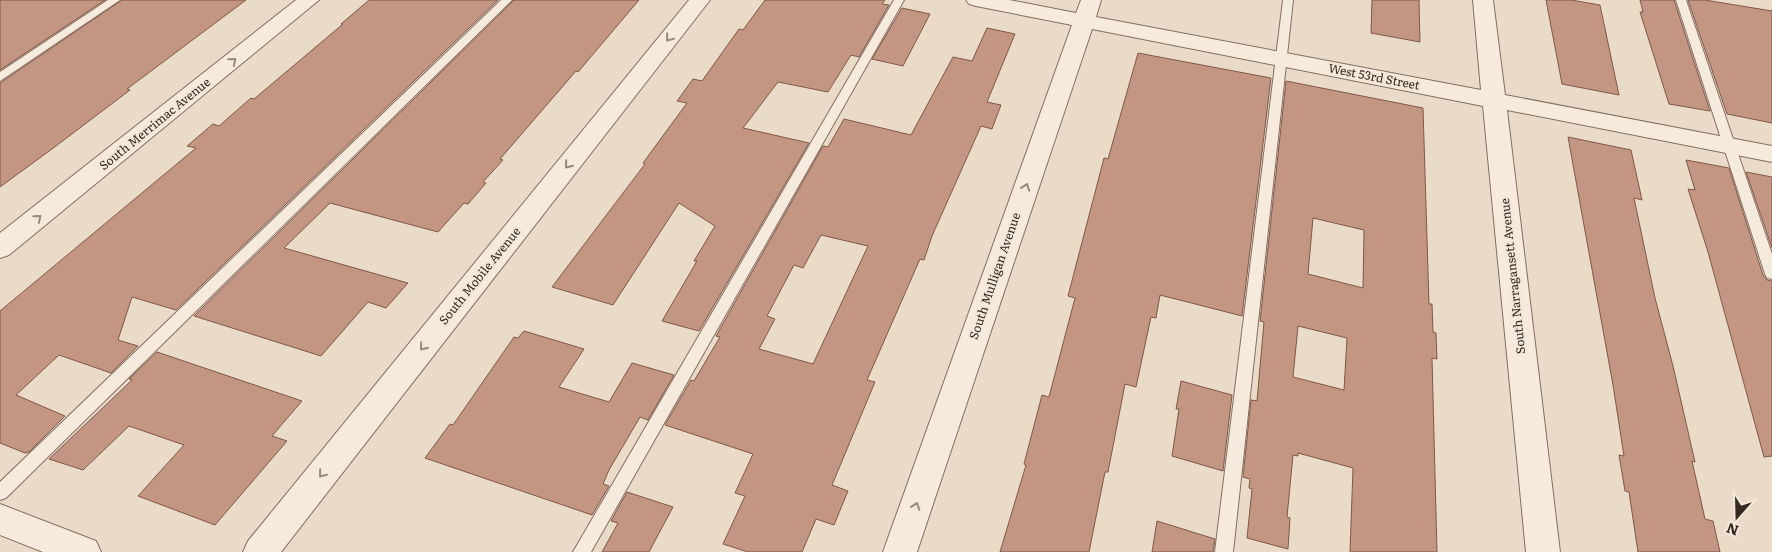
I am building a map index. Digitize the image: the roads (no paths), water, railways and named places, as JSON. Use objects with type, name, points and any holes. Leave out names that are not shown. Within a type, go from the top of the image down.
[{"type":"street","name":"South Merrimac Avenue","points":[[0,248],[310,0]]},
{"type":"street","name":"South Mobile Avenue","points":[[260,552],[700,0]]},
{"type":"street","name":"West 53rd Street","points":[[976,0],[1087,10],[1281,59],[1772,154]]},
{"type":"street","name":"South Narragansett Avenue","points":[[1483,0],[1544,552]]},
{"type":"street","name":"South Mulligan Avenue","points":[[900,552],[1087,10]]},
{"type":"street","points":[[0,519],[84,552]]},
{"type":"lane","points":[[0,77],[114,0]]},
{"type":"lane","points":[[0,493],[507,0]]},
{"type":"lane","points":[[582,552],[899,0]]},
{"type":"lane","points":[[1224,552],[1288,0]]},
{"type":"lane","points":[[1681,0],[1772,274]]}]
